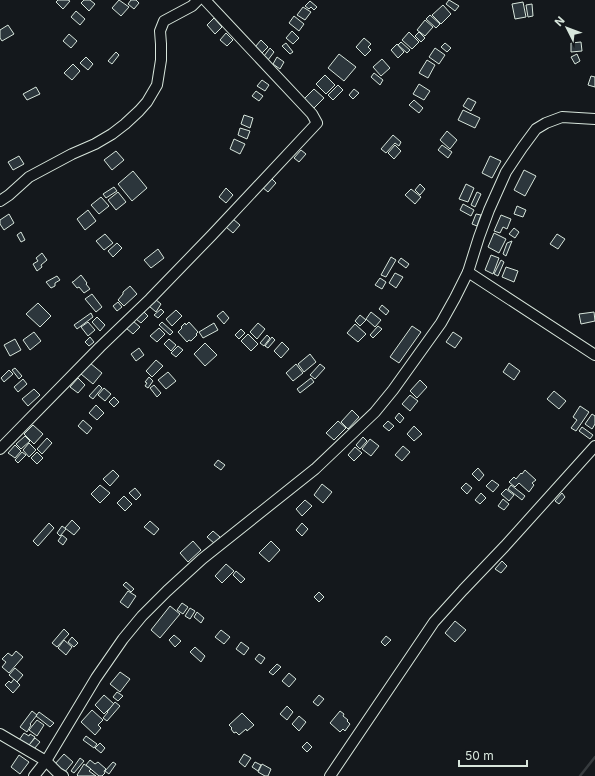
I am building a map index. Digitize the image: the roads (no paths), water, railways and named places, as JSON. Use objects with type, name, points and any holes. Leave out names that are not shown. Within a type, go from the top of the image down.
[{"type":"street","points":[[0,201],[29,177],[112,134],[139,111],[147,102],[157,85],[161,60],[160,30],[164,21],[192,6],[198,0]]},
{"type":"street","points":[[0,449],[212,235],[317,124],[312,114],[204,0]]},
{"type":"street","points":[[34,776],[46,761],[96,678],[123,639],[142,616],[202,559],[315,469],[374,412],[393,390],[441,323],[455,298],[468,272],[488,210],[503,179],[516,157],[536,129],[546,123],[562,117],[595,119]]},
{"type":"street","points":[[468,272],[595,355]]},
{"type":"street","points":[[330,776],[434,622],[595,446]]},
{"type":"street","points":[[0,734],[46,761],[63,776]]},
{"type":"waterway","points":[[580,776],[595,757]]}]
